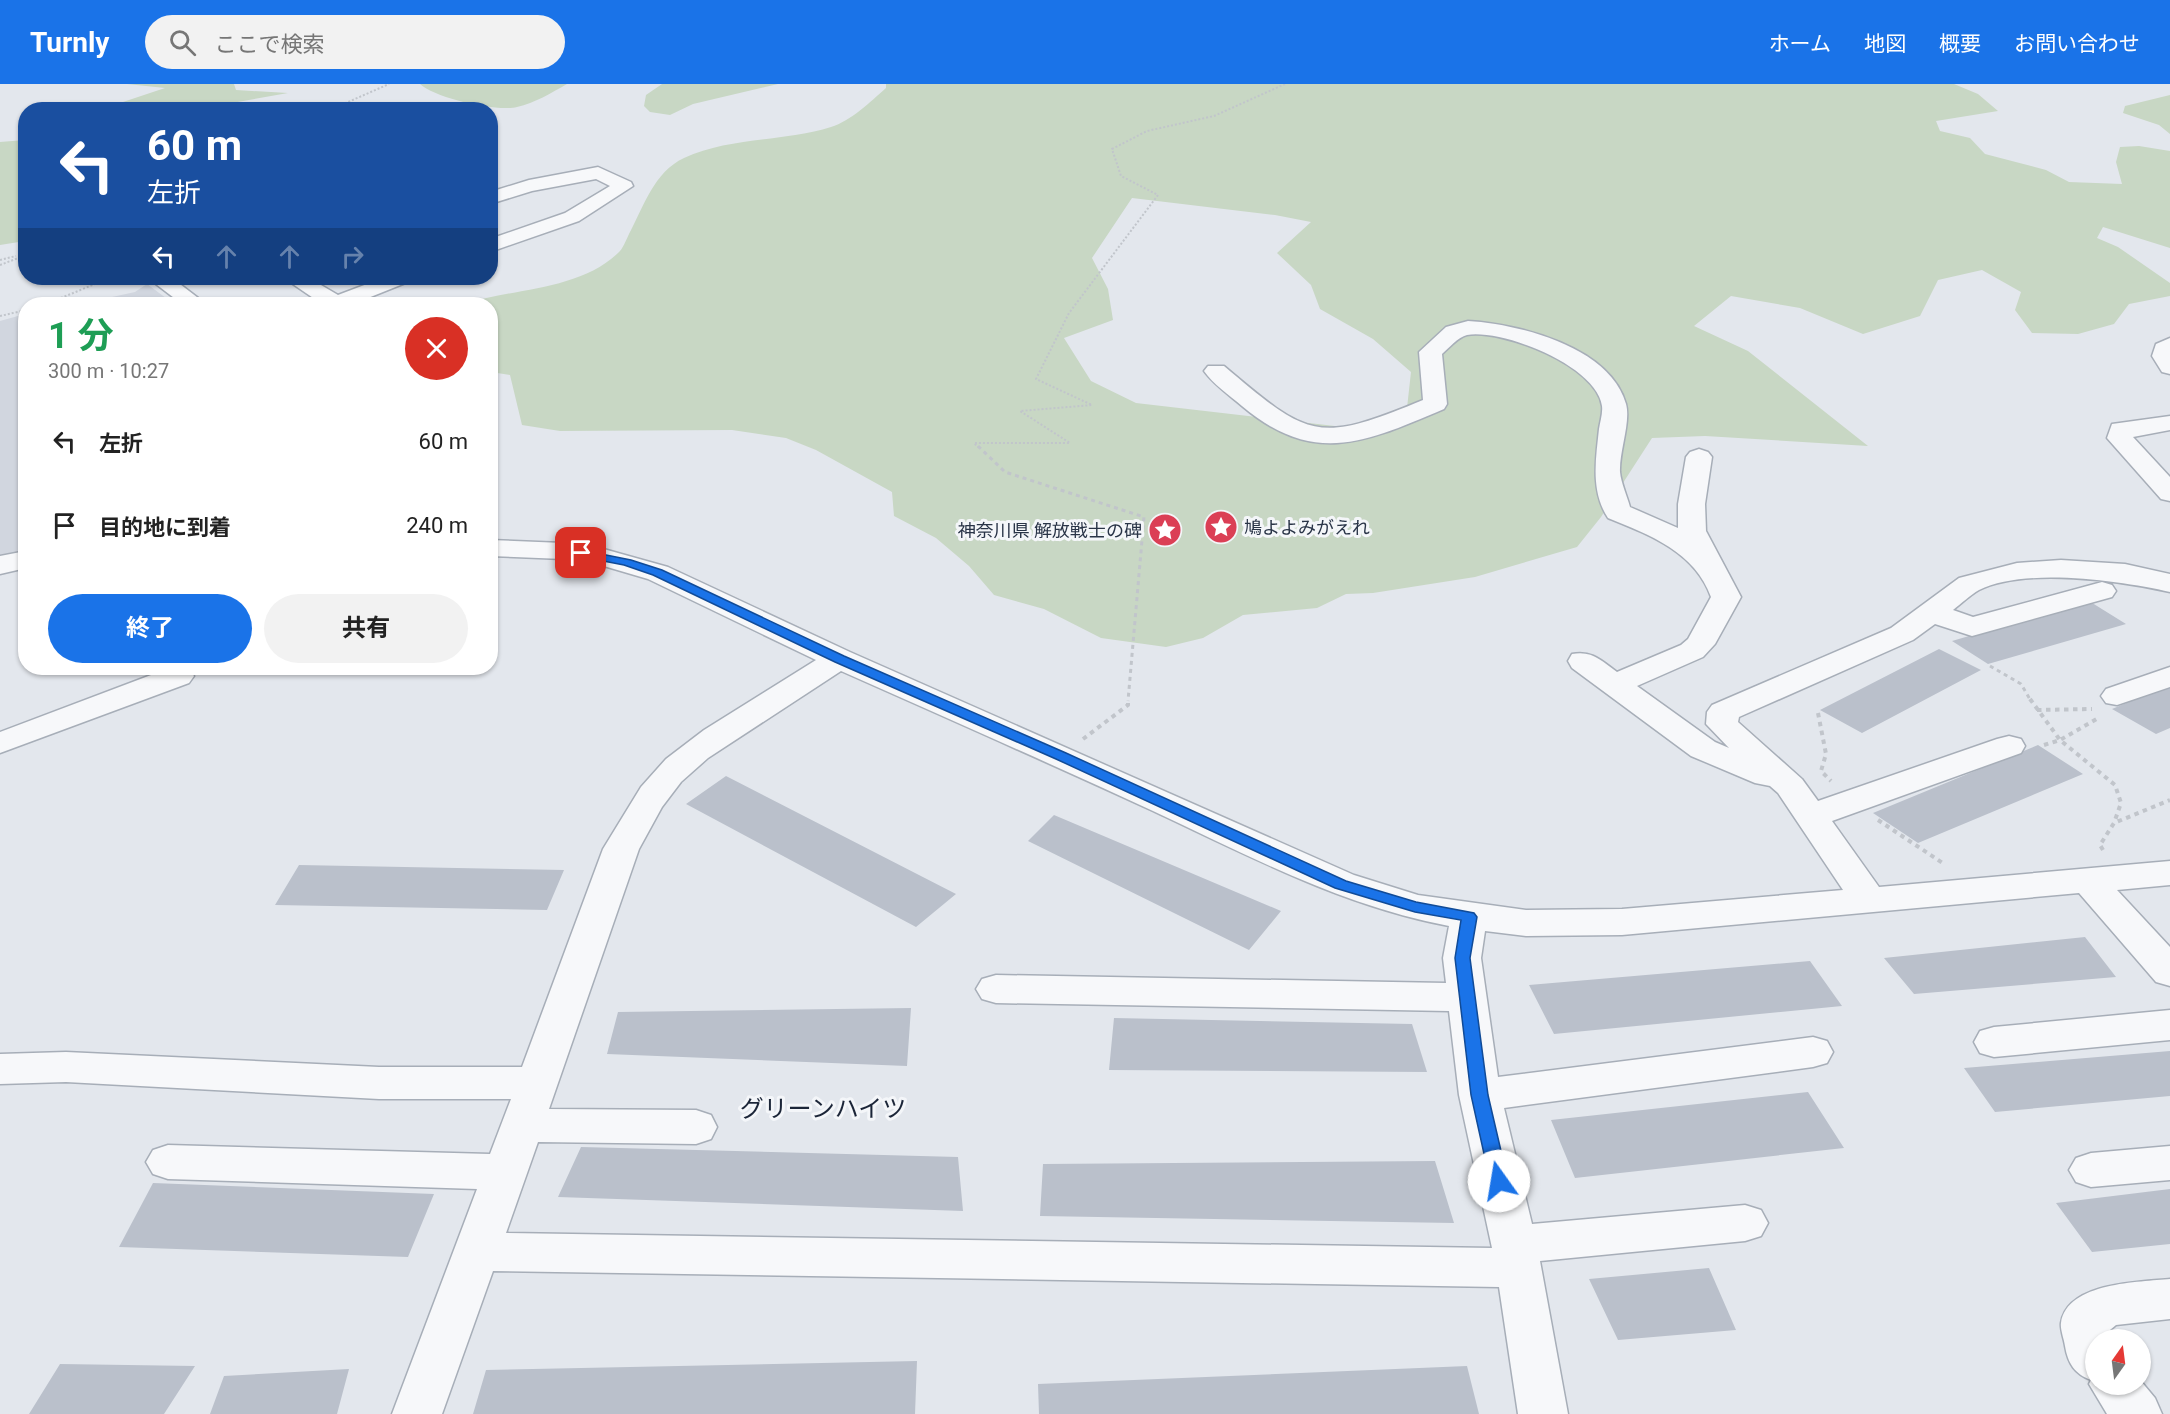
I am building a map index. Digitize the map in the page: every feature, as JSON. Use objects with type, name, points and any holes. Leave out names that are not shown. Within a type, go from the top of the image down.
[{"type":"street","points":[[498,196],[529,186],[598,173],[624,186],[572,217],[498,243]]},
{"type":"street","points":[[169,285],[185,297]]},
{"type":"street","points":[[306,285],[324,297]]},
{"type":"street","points":[[353,297],[383,285]]},
{"type":"street","points":[[1216,370],[1279,423],[1314,436],[1335,438],[1373,430],[1435,404],[1430,352],[1454,332],[1485,328],[1528,337],[1569,357],[1601,379],[1614,405],[1607,473],[1617,512],[1666,532],[1712,566]]},
{"type":"street","points":[[2170,345],[2164,349],[2164,356],[2170,367]]},
{"type":"street","points":[[2170,423],[2121,429],[2120,438],[2170,493]]},
{"type":"street","points":[[1616,684],[1692,651],[1700,644],[1726,597],[1721,581],[1692,533],[1691,518],[1699,457]]},
{"type":"street","points":[[498,548],[563,551],[626,562],[658,573],[839,659],[1061,756],[1341,884],[1415,907],[1469,917],[1526,923],[1622,922],[2170,873]]},
{"type":"street","points":[[0,565],[18,561]]},
{"type":"street","points":[[1869,900],[1790,786],[1722,724],[1723,712],[1902,634],[1969,584],[2017,572],[2061,568],[2115,572],[2170,583]]},
{"type":"street","points":[[1931,612],[1972,627],[2102,591]]},
{"type":"street","points":[[417,1414],[478,1252],[534,1083],[621,849],[637,817],[677,767],[706,744],[839,659]]},
{"type":"street","points":[[1583,661],[1703,749],[1790,786]]},
{"type":"street","points":[[0,743],[178,676]]},
{"type":"street","points":[[2117,696],[2170,676]]},
{"type":"street","points":[[1810,816],[2009,746]]},
{"type":"street","points":[[2105,879],[2170,972]]},
{"type":"street","points":[[1469,917],[1462,958],[1479,1095],[1517,1256],[1543,1414]]},
{"type":"street","points":[[996,989],[1468,997]]},
{"type":"street","points":[[1994,1041],[2170,1025]]},
{"type":"street","points":[[1479,1095],[1813,1052]]},
{"type":"street","points":[[0,1069],[66,1067],[379,1083],[534,1083]]},
{"type":"street","points":[[521,1125],[696,1127]]},
{"type":"street","points":[[168,1162],[505,1172]]},
{"type":"street","points":[[2091,1170],[2170,1163]]},
{"type":"street","points":[[478,1252],[1517,1256],[1745,1223]]},
{"type":"street","points":[[2086,1329],[2085,1323],[2104,1306],[2170,1299]]},
{"type":"street","points":[[2122,1395],[2137,1414]]},
{"type":"path","points":[[348,102],[389,84]]},
{"type":"path","points":[[1061,756],[1128,705],[1144,517],[1005,472],[974,443],[1070,443],[1020,411],[1092,405],[1036,379],[1069,313],[1158,195],[1121,176],[1112,148],[1147,131],[1215,116],[1285,84]]},
{"type":"path","points":[[0,262],[18,257]]},
{"type":"path","points":[[63,297],[93,285]]},
{"type":"path","points":[[0,316],[18,312]]},
{"type":"path","points":[[1990,666],[2021,684],[2036,710],[2060,740],[2115,784],[2121,803],[2114,823],[2100,845],[2105,879]]},
{"type":"path","points":[[2036,710],[2102,707],[2100,717],[2060,740],[2044,745]]},
{"type":"path","points":[[2114,823],[2170,800]]},
{"type":"shaded area","points":[[148,285],[165,297],[112,297],[135,292]]},
{"type":"shaded area","points":[[18,316],[18,551],[0,557],[0,321]]},
{"type":"green space","points":[[127,84],[234,84],[236,90],[288,93],[237,102],[123,102],[165,88]]},
{"type":"green space","points":[[420,84],[567,84],[530,103],[507,108],[498,107],[498,102],[462,102]]},
{"type":"green space","points":[[662,84],[778,84],[693,104],[670,115],[650,112],[644,106],[646,95]]},
{"type":"green space","points":[[886,84],[1954,84],[1978,94],[1998,111],[1936,121],[1940,131],[1970,138],[1985,154],[2046,170],[2069,182],[2122,184],[2116,162],[2120,147],[2139,146],[2170,151],[2170,248],[2103,227],[2097,238],[2118,247],[2170,283],[2170,296],[2129,304],[2114,324],[2078,334],[2032,333],[2015,310],[2021,292],[1982,270],[1938,280],[1920,316],[1863,334],[1800,308],[1731,296],[1694,326],[1748,351],[1868,446],[1705,436],[1652,438],[1601,517],[1577,547],[1475,577],[1373,593],[1346,594],[1317,608],[1243,615],[1203,638],[1166,647],[1101,638],[1044,609],[994,595],[969,566],[936,538],[894,516],[892,492],[816,450],[786,438],[732,430],[560,431],[522,425],[510,375],[498,373],[498,297],[493,297],[565,282],[602,265],[621,249],[657,181],[674,164],[701,151],[719,146],[813,132],[831,127],[853,116],[886,88]],"holes":[[[1132,198],[1275,215],[1311,222],[1277,253],[1311,285],[1320,309],[1373,339],[1411,372],[1407,408],[1352,428],[1136,403],[1091,381],[1064,338],[1113,320],[1108,289],[1092,258]]]},
{"type":"green space","points":[[2170,95],[2170,134],[2159,125],[2123,113],[2125,106]]},
{"type":"green space","points":[[18,141],[18,242],[0,245],[0,142]]},
{"type":"building","points":[[2089,601],[2126,624],[1988,664],[1952,641]]},
{"type":"building","points":[[1939,649],[1981,670],[1862,733],[1820,710]]},
{"type":"building","points":[[2170,685],[2170,728],[2156,734],[2112,709]]},
{"type":"building","points":[[2038,745],[2083,774],[1918,843],[1873,813]]},
{"type":"building","points":[[726,776],[956,894],[916,927],[686,804]]},
{"type":"building","points":[[1054,815],[1281,911],[1249,950],[1028,841]]},
{"type":"building","points":[[299,865],[564,870],[547,910],[275,905]]},
{"type":"building","points":[[2085,937],[2116,977],[1914,994],[1884,958]]},
{"type":"building","points":[[1810,961],[1842,1006],[1554,1034],[1529,985]]},
{"type":"building","points":[[911,1008],[907,1066],[607,1054],[618,1012]]},
{"type":"building","points":[[1114,1018],[1412,1024],[1427,1072],[1109,1070]]},
{"type":"building","points":[[2170,1051],[2170,1096],[1995,1112],[1964,1068]]},
{"type":"building","points":[[1808,1092],[1844,1148],[1575,1178],[1551,1120]]},
{"type":"building","points":[[581,1147],[958,1157],[963,1211],[558,1197]]},
{"type":"building","points":[[1435,1161],[1454,1223],[1040,1216],[1043,1164]]},
{"type":"building","points":[[153,1183],[434,1194],[408,1257],[119,1247]]},
{"type":"building","points":[[2170,1189],[2170,1244],[2092,1252],[2056,1203]]},
{"type":"building","points":[[1709,1268],[1736,1330],[1618,1340],[1589,1279]]},
{"type":"building","points":[[917,1361],[915,1414],[473,1414],[486,1370]]},
{"type":"building","points":[[60,1364],[195,1366],[164,1414],[29,1414]]},
{"type":"building","points":[[1467,1366],[1479,1414],[1039,1414],[1038,1384]]},
{"type":"building","points":[[349,1369],[337,1414],[210,1414],[224,1376]]},
{"type":"place","name":"鳩よよみがえれ","points":[[1221,527]]},
{"type":"place","name":"神奈川県 解放戦士の碑","points":[[1165,530]]},
{"type":"district","name":"グリーンハイツ","points":[[823,1109]]},
{"type":"route","points":[[581,553],[626,562],[658,573],[839,659],[1061,756],[1341,884],[1415,907],[1469,917],[1462,958],[1479,1095],[1499,1181]]}]
